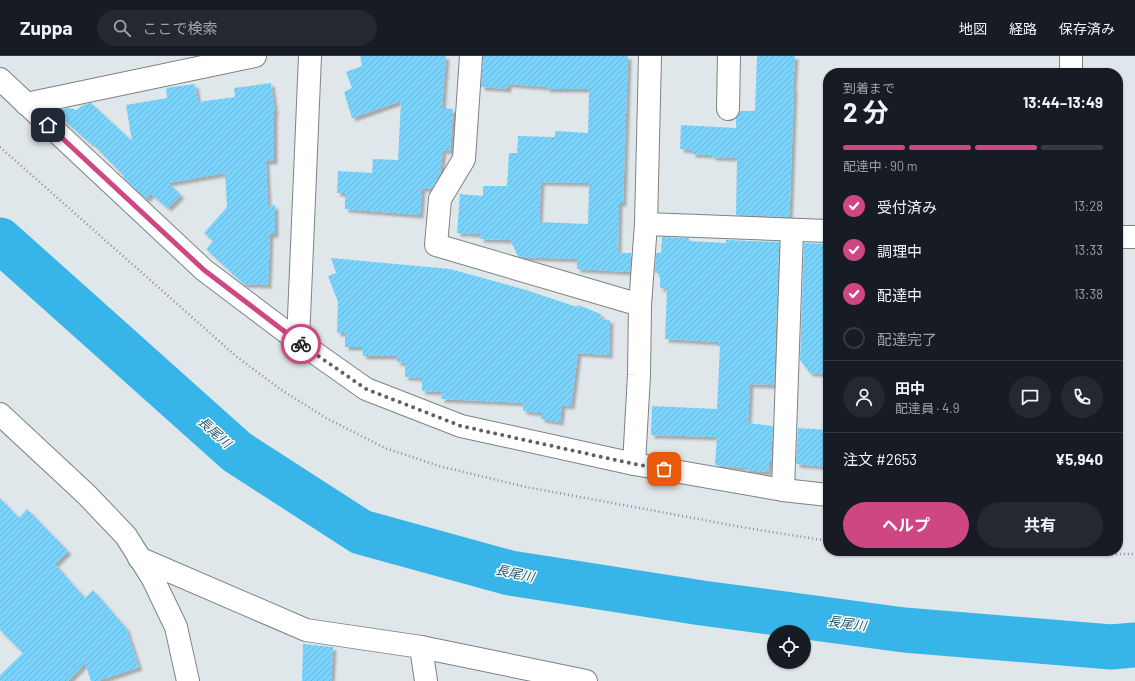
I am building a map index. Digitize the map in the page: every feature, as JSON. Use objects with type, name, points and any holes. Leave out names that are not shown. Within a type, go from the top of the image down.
[{"type":"street","points":[[26,104],[255,56]]},
{"type":"street","points":[[298,341],[310,56]]},
{"type":"street","points":[[471,56],[464,159],[440,199],[436,245],[640,305]]},
{"type":"street","points":[[634,464],[639,375],[640,305],[646,224],[650,56]]},
{"type":"street","points":[[728,109],[729,56]]},
{"type":"street","points":[[1071,56],[1071,68]]},
{"type":"street","points":[[0,79],[204,270],[298,341],[366,389],[461,426],[634,464],[783,490],[823,494]]},
{"type":"street","points":[[646,224],[823,231]]},
{"type":"street","points":[[783,490],[792,230]]},
{"type":"street","points":[[1123,237],[1135,237]]},
{"type":"street","points":[[0,414],[88,495],[126,536],[153,580],[176,627],[188,681]]},
{"type":"street","points":[[139,558],[306,630],[421,647],[586,681]]},
{"type":"street","points":[[421,647],[426,681]]},
{"type":"path","points":[[1123,554],[1135,554]]},
{"type":"building","points":[[360,56],[446,56],[442,108],[453,109],[450,151],[443,150],[440,174],[432,189],[422,188],[420,215],[345,209],[345,193],[337,193],[338,171],[372,173],[373,159],[398,160],[401,101],[352,118],[344,92],[352,88],[346,72],[362,66]]},
{"type":"building","points":[[483,56],[628,56],[623,203],[619,203],[618,253],[631,253],[630,272],[577,269],[577,259],[520,257],[518,256],[510,240],[480,239],[481,234],[457,233],[460,194],[483,196],[483,186],[507,186],[509,153],[517,153],[518,136],[555,137],[555,131],[588,133],[589,89],[547,89],[547,87],[508,84],[508,89],[481,87]],"holes":[[[541,182],[589,183],[588,224],[539,222]]]},
{"type":"building","points":[[757,56],[795,56],[789,217],[736,215],[737,158],[712,157],[712,155],[692,154],[692,150],[680,149],[681,125],[736,128],[736,118],[740,111],[755,111]]},
{"type":"building","points":[[271,83],[275,112],[274,161],[266,161],[268,206],[275,205],[275,234],[270,234],[268,285],[244,284],[206,249],[213,241],[204,233],[227,207],[225,173],[168,183],[181,195],[168,208],[151,194],[146,199],[123,177],[124,176],[91,142],[90,143],[54,111],[69,108],[77,110],[83,105],[91,103],[132,141],[126,105],[167,98],[166,88],[195,84],[198,102],[235,97],[234,88]]},
{"type":"building","points":[[662,237],[689,238],[689,241],[726,243],[726,240],[779,242],[774,385],[750,384],[748,423],[773,426],[771,462],[769,462],[768,472],[715,465],[717,437],[651,435],[652,406],[717,409],[720,346],[718,346],[718,342],[665,339],[667,289],[660,288],[660,273],[655,273],[656,253],[661,253]]},
{"type":"building","points":[[804,243],[823,244],[823,374],[810,373],[800,360]]},
{"type":"building","points":[[331,258],[450,269],[526,290],[577,307],[578,305],[601,314],[600,319],[610,320],[609,355],[578,353],[571,406],[562,405],[560,422],[541,419],[541,413],[523,411],[524,403],[441,399],[442,392],[422,391],[422,378],[405,377],[405,363],[397,362],[397,356],[363,356],[362,347],[345,347],[345,333],[337,333],[338,302],[328,276],[336,273]]},
{"type":"building","points":[[798,428],[823,430],[823,467],[796,464]]},
{"type":"building","points":[[0,498],[19,518],[27,509],[68,551],[55,564],[85,598],[93,590],[126,628],[139,667],[98,681],[91,681],[85,663],[68,681],[0,681],[0,675],[23,653],[0,630]]},
{"type":"building","points":[[303,644],[333,647],[331,681],[302,681]]},
{"type":"waterway","name":"長尾川","points":[[0,240],[237,452],[361,532],[510,573],[702,603],[904,630],[1111,647],[1135,645]]},
{"type":"way so far","points":[[301,344],[366,389],[461,426],[634,464],[664,469]]},
{"type":"route","points":[[48,125],[204,270],[301,344]]}]
